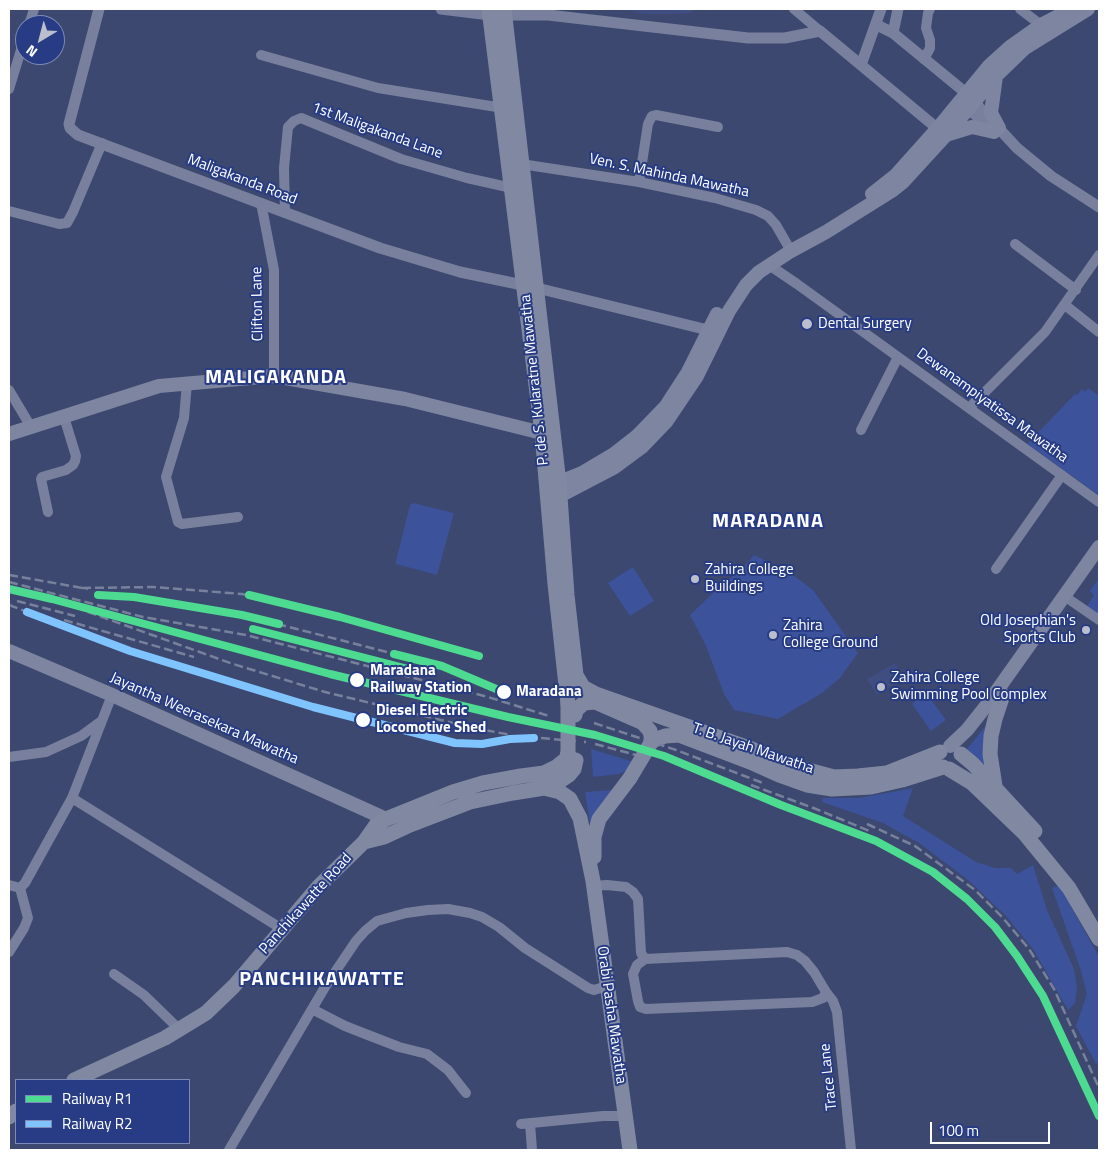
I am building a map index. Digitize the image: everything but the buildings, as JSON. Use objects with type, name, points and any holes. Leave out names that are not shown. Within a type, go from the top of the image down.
[{"type":"main road","points":[[553,492],[614,454],[637,436],[666,406],[688,372],[708,330],[740,278],[876,192],[942,132],[967,101],[989,66],[1010,47],[1041,25],[1070,9]]},
{"type":"main road","points":[[967,101],[1025,48],[1088,9]]},
{"type":"main road","name":"P. de S. Kularatne Mawatha","points":[[497,12],[503,108],[512,188],[531,287],[553,492],[571,709],[572,756]]},
{"type":"main road","name":"P. de S. Kularatne Mawatha","points":[[497,12],[521,164],[542,433],[553,492],[576,675],[583,687],[595,698]]},
{"type":"main road","points":[[942,132],[972,127],[996,130],[992,113],[996,76]]},
{"type":"main road","points":[[553,492],[615,467],[642,447],[666,422],[697,376],[729,311],[746,284],[789,247]]},
{"type":"main road","points":[[9,434],[159,386],[274,376],[405,398],[542,433]]},
{"type":"main road","name":"T. B. Jayah Mawatha","points":[[652,741],[666,736],[679,736],[750,762],[779,776],[809,778],[877,774],[953,751],[1099,547]]},
{"type":"main road","points":[[1095,918],[1024,833],[972,783],[946,768],[939,760],[953,751],[1003,695],[1099,559]]},
{"type":"main road","name":"Jayantha Weerasekara Mawatha","points":[[9,652],[347,810],[381,822]]},
{"type":"main road","name":"Jayantha Weerasekara Mawatha","points":[[9,661],[110,699]]},
{"type":"main road","points":[[995,786],[990,754],[995,719],[1003,695]]},
{"type":"main road","points":[[571,709],[576,710],[584,703],[595,698],[643,723],[650,731],[652,741],[630,778],[599,818],[594,837],[593,883]]},
{"type":"main road","name":"T. B. Jayah Mawatha","points":[[595,698],[752,749],[832,789],[871,787],[946,768]]},
{"type":"main road","points":[[946,768],[958,767],[962,759],[953,751]]},
{"type":"main road","points":[[953,751],[973,764],[995,786],[1060,859],[1076,880],[1095,918],[1099,939]]},
{"type":"main road","points":[[381,822],[454,792],[483,783],[544,773],[572,756]]},
{"type":"main road","name":"Panchikawatte Road","points":[[364,842],[384,837],[470,802],[557,784],[570,775],[574,769],[572,756]]},
{"type":"main road","points":[[544,788],[560,792],[570,799],[580,818],[593,883]]},
{"type":"main road","name":"Panchikawatte Road","points":[[76,1079],[165,1038],[206,1013],[234,986],[319,886],[364,842],[381,822]]},
{"type":"main road","name":"Orabi Pasha Mawatha","points":[[593,883],[630,1150]]},
{"type":"street","name":"Maligakanda Road","points":[[99,9],[68,124],[78,134],[380,248],[460,272],[531,287],[708,330]]},
{"type":"street","points":[[441,9],[548,12],[748,38],[785,38],[820,30]]},
{"type":"street","points":[[794,9],[942,132]]},
{"type":"street","points":[[862,65],[882,9]]},
{"type":"street","points":[[893,34],[898,9]]},
{"type":"street","points":[[924,59],[930,48],[930,40],[926,28],[930,9]]},
{"type":"street","points":[[1020,9],[1041,25]]},
{"type":"street","points":[[877,25],[893,34],[924,59],[1014,146],[1051,176],[1099,207]]},
{"type":"street","points":[[261,55],[378,88],[503,108]]},
{"type":"street","points":[[9,89],[16,65]]},
{"type":"street","points":[[639,182],[648,124],[652,116],[656,115],[718,127]]},
{"type":"street","name":"1st Maligakanda Lane","points":[[285,213],[284,168],[288,127],[294,121],[301,118],[402,159],[467,178],[512,188]]},
{"type":"street","points":[[9,211],[58,224],[66,223],[73,212],[102,143]]},
{"type":"street","name":"Ven. S. Mahinda Mawatha","points":[[521,164],[639,182],[715,198],[756,210],[768,216],[789,247]]},
{"type":"street","name":"Clifton Lane","points":[[261,204],[274,270],[274,376]]},
{"type":"street","points":[[1015,244],[1076,290]]},
{"type":"street","points":[[969,408],[1045,332],[1076,290],[1095,271],[1099,255]]},
{"type":"street","name":"Dewanampiyatissa Mawatha","points":[[769,265],[1099,502]]},
{"type":"street","points":[[1065,305],[1099,332]]},
{"type":"street","points":[[861,430],[898,357]]},
{"type":"street","points":[[188,383],[184,418],[166,477],[178,522],[182,524],[238,517]]},
{"type":"street","points":[[9,390],[31,427]]},
{"type":"street","points":[[48,512],[42,477],[66,470],[73,465],[76,456],[64,417]]},
{"type":"street","points":[[996,569],[1062,475]]},
{"type":"street","points":[[1070,600],[1099,620]]},
{"type":"street","points":[[20,888],[25,883],[72,798],[110,699]]},
{"type":"street","points":[[9,757],[46,752],[81,736],[101,722]]},
{"type":"street","points":[[72,798],[282,930]]},
{"type":"street","points":[[593,883],[626,887],[633,892],[638,900],[643,956],[633,974],[640,1007],[812,1002],[823,998],[826,992],[805,961],[797,955],[787,952],[643,956]]},
{"type":"street","points":[[9,885],[20,888]]},
{"type":"street","points":[[9,952],[28,918],[20,888]]},
{"type":"street","points":[[229,1150],[312,1009],[348,953],[365,932],[377,921],[392,916],[428,910],[454,910],[482,917],[510,934],[515,941],[525,948],[588,988],[594,990],[607,986]]},
{"type":"street","points":[[114,974],[144,995],[179,1029]]},
{"type":"street","name":"Trace Lane","points":[[826,992],[833,1001],[840,1030],[851,1150]]},
{"type":"street","points":[[312,1009],[376,1038],[399,1047],[427,1054],[448,1070],[466,1094]]},
{"type":"street","points":[[532,1150],[526,1123],[603,1116],[625,1116]]},
{"type":"shaded area","points":[[624,9],[695,9],[691,13],[643,14]]},
{"type":"shaded area","points":[[1088,388],[1099,396],[1099,495],[1027,444],[1075,394],[1077,395],[1082,389],[1085,392]]},
{"type":"shaded area","points":[[413,503],[454,513],[437,575],[396,564],[410,505]]},
{"type":"shaded area","name":"Zahira College Ground","points":[[754,555],[789,572],[813,590],[858,653],[840,678],[822,693],[778,719],[734,710],[724,694],[706,646],[690,615],[741,570]]},
{"type":"shaded area","points":[[633,567],[654,601],[630,616],[608,583]]},
{"type":"shaded area","points":[[1099,578],[1099,617],[1086,608],[1094,595],[1090,591]]},
{"type":"shaded area","name":"Zahira College Swimming Pool Complex","points":[[895,663],[905,678],[877,695],[867,679]]},
{"type":"shaded area","points":[[926,693],[946,720],[931,731],[912,704]]},
{"type":"shaded area","points":[[988,723],[989,771],[967,749]]},
{"type":"shaded area","points":[[591,749],[634,762],[628,770],[619,774],[593,777]]},
{"type":"shaded area","points":[[913,788],[903,816],[976,862],[995,868],[1011,868],[1017,874],[1033,865],[1047,910],[1074,969],[1077,988],[1075,1003],[1068,1010],[1033,949],[1006,916],[968,880],[919,843],[883,823],[822,802],[823,798],[859,798]]},
{"type":"shaded area","points":[[614,790],[591,832],[585,792]]},
{"type":"shaded area","points":[[1059,885],[1099,957],[1099,1062],[1096,1064],[1076,1026],[1087,994],[1081,971],[1052,888]]},
{"type":"railway","points":[[9,575],[88,589]]},
{"type":"railway","points":[[9,582],[143,617],[246,635],[488,697],[549,716]]},
{"type":"railway","points":[[82,588],[153,587],[242,594],[340,617],[479,656]]},
{"type":"railway","points":[[98,595],[134,597],[242,615],[442,666],[508,694]]},
{"type":"railway","points":[[17,601],[75,616]]},
{"type":"railway","points":[[63,603],[233,664],[325,692],[474,728],[511,735]]},
{"type":"railway","points":[[9,605],[130,651],[313,707],[455,743],[482,744],[510,739],[534,738]]},
{"type":"railway","points":[[64,620],[194,657]]},
{"type":"railway","points":[[139,622],[330,674],[508,717],[547,724]]},
{"type":"railway","points":[[594,723],[676,750],[763,783]]},
{"type":"railway","points":[[595,735],[664,756],[781,805],[876,841],[933,872],[967,899],[995,927],[1017,956],[1043,996],[1099,1116]]},
{"type":"railway","points":[[528,737],[576,741]]},
{"type":"railway","points":[[595,744],[636,755]]},
{"type":"railway","points":[[751,785],[872,832]]},
{"type":"railway","points":[[867,824],[915,846],[975,890],[1003,918],[1029,949],[1054,989],[1099,1088]]},
{"type":"rail line","name":"R1","points":[[9,589],[330,674],[508,717],[595,735],[664,756],[781,805],[876,841],[933,872],[967,899],[995,927],[1043,996],[1099,1116]]},
{"type":"rail line","name":"R1","points":[[98,595],[134,597],[242,615],[279,624]]},
{"type":"rail line","name":"R1","points":[[249,595],[340,617],[479,656]]},
{"type":"rail line","name":"R2","points":[[27,612],[130,651],[313,707],[455,743],[482,744],[510,739],[534,738]]},
{"type":"rail line","name":"R1","points":[[253,629],[416,671]]},
{"type":"rail line","name":"R1","points":[[394,654],[442,666],[508,694]]},
{"type":"place","name":"Dental Surgery","points":[[807,324]]},
{"type":"place","name":"Zahira College Buildings","points":[[695,579]]},
{"type":"place","name":"Old Josephian's Sports Club","points":[[1086,630]]},
{"type":"place","name":"Zahira College Ground","points":[[773,635]]},
{"type":"place","name":"Maradana Railway Station","points":[[357,680]]},
{"type":"place","name":"Zahira College Swimming Pool Complex","points":[[881,687]]},
{"type":"place","name":"Maradana","points":[[504,692]]},
{"type":"place","name":"Diesel Electric Locomotive Shed","points":[[363,720]]},
{"type":"district","name":"MALIGAKANDA","points":[[276,378]]},
{"type":"district","name":"MARADANA","points":[[768,522]]},
{"type":"district","name":"PANCHIKAWATTE","points":[[322,980]]}]
